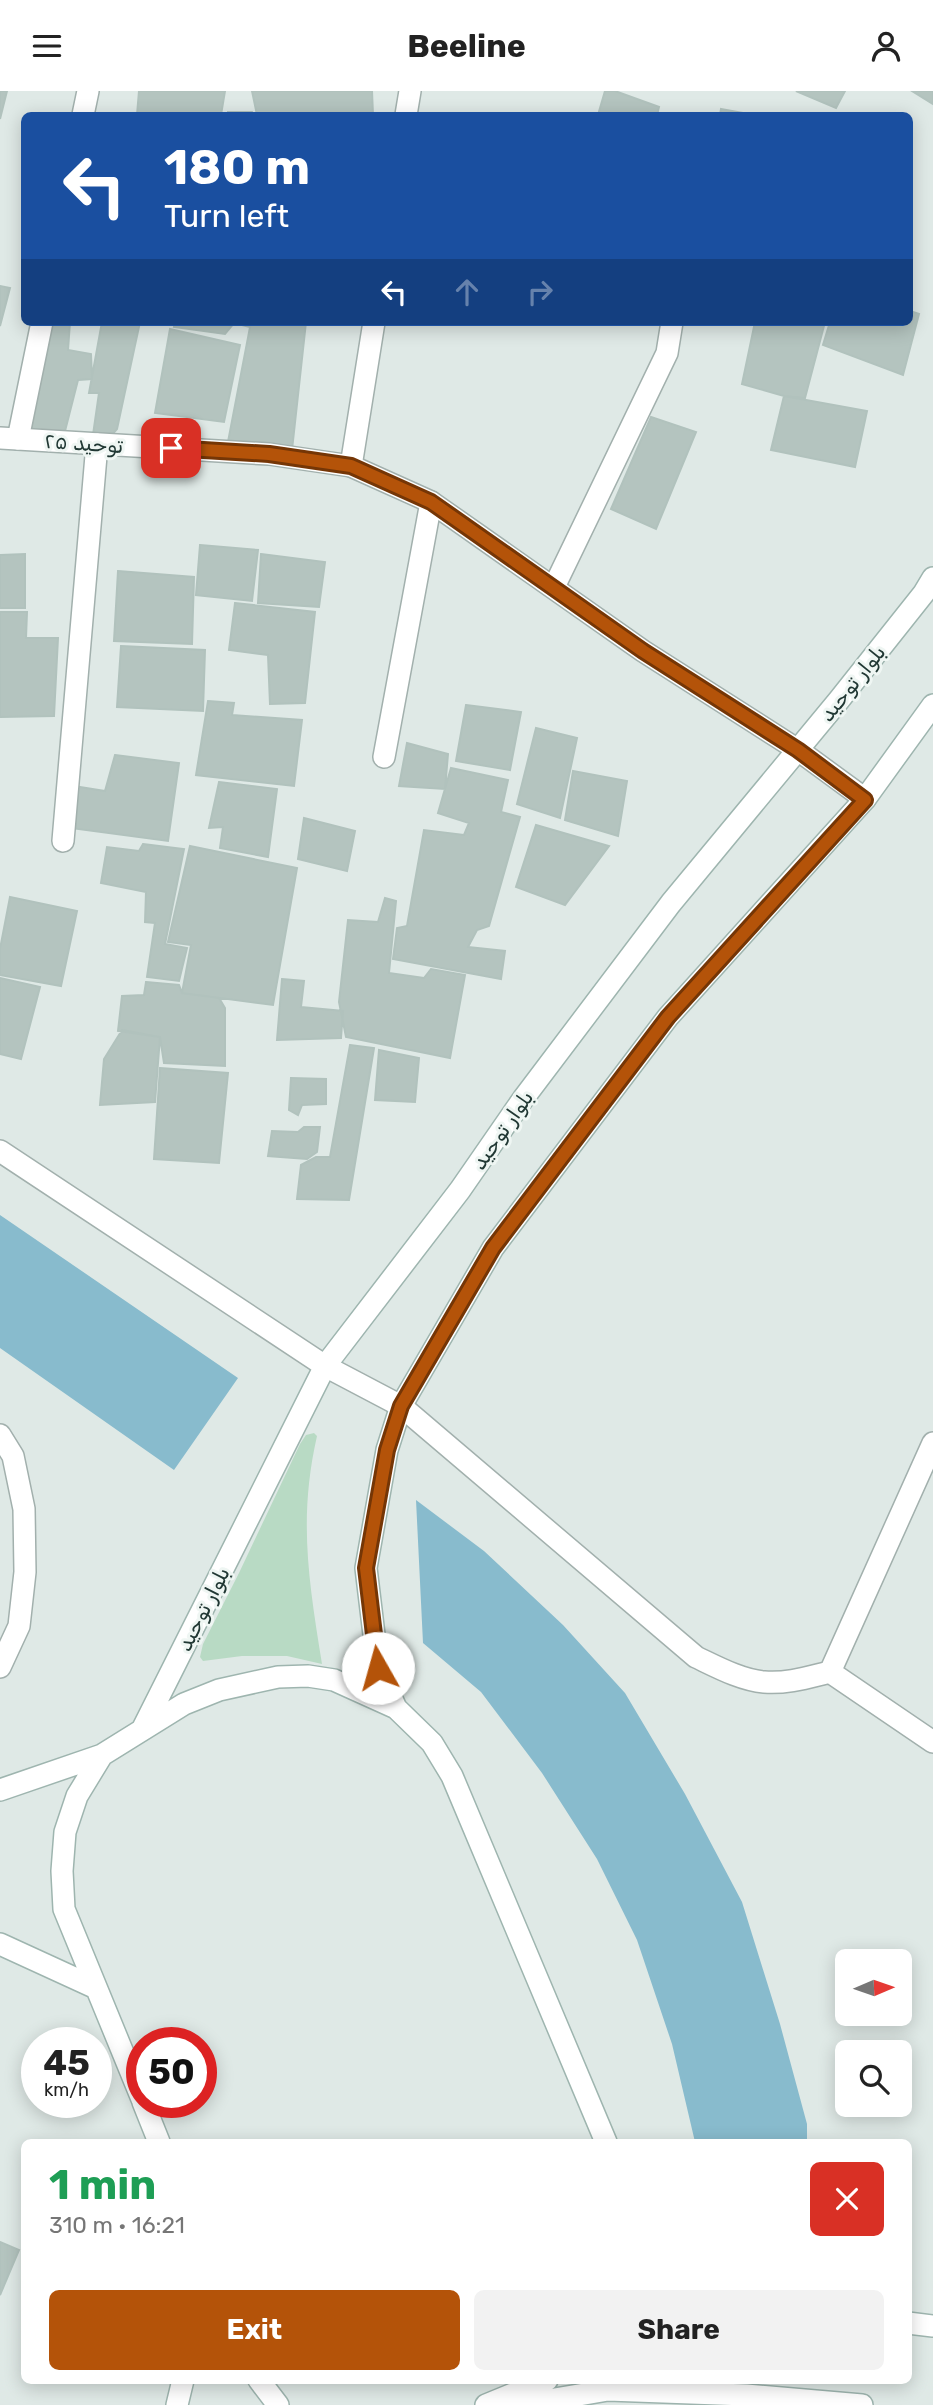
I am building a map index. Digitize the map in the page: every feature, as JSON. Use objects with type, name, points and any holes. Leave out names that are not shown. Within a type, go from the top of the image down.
[{"type":"main road","points":[[84,112],[88,91]]},
{"type":"main road","points":[[406,112],[410,91]]},
{"type":"main road","points":[[9,439],[41,326]]},
{"type":"main road","points":[[351,466],[373,326]]},
{"type":"main road","points":[[554,587],[667,353],[671,326]]},
{"type":"main road","name":"توحید ۲۵","points":[[9,439],[269,454],[351,466],[431,502],[643,651],[798,750],[865,800]]},
{"type":"main road","points":[[63,841],[97,444]]},
{"type":"main road","points":[[384,757],[431,502]]},
{"type":"main road","name":"بلوار توحید","points":[[143,1728],[325,1366],[460,1190],[523,1099],[671,903],[798,750],[924,593],[933,578]]},
{"type":"main road","points":[[396,1708],[378,1668],[366,1568],[387,1450],[401,1406],[493,1248],[668,1017],[865,800],[933,705]]},
{"type":"main road","points":[[0,1151],[325,1366],[401,1406],[696,1657],[729,1672],[763,1682],[790,1681],[830,1672],[933,1742]]},
{"type":"main road","points":[[0,1435],[13,1457],[24,1509],[24,1572],[19,1626],[0,1667]]},
{"type":"main road","points":[[830,1672],[933,1443]]},
{"type":"main road","points":[[0,1790],[102,1755],[184,1704],[219,1689],[278,1677],[308,1676],[334,1680],[396,1708],[432,1743],[452,1776],[605,2139]]},
{"type":"main road","points":[[102,1755],[78,1796],[65,1832],[62,1871],[64,1909],[126,2061]]},
{"type":"main road","points":[[0,1944],[96,1988]]},
{"type":"main road","points":[[149,2118],[158,2139]]},
{"type":"main road","points":[[912,2323],[933,2326]]},
{"type":"main road","points":[[177,2405],[182,2384]]},
{"type":"main road","points":[[262,2384],[278,2405]]},
{"type":"main road","points":[[486,2405],[537,2384]]},
{"type":"main road","points":[[519,2405],[608,2390],[746,2395],[862,2405]]},
{"type":"green space","points":[[314,1433],[317,1436],[311,1466],[307,1523],[310,1578],[322,1664],[287,1656],[242,1656],[203,1661],[200,1657],[203,1644],[300,1444],[306,1435]]},
{"type":"water","points":[[0,1215],[238,1378],[174,1470],[0,1348]]},
{"type":"water","points":[[416,1500],[484,1551],[563,1625],[625,1693],[685,1794],[742,1902],[780,2024],[807,2124],[807,2139],[694,2139],[672,2044],[637,1940],[597,1859],[542,1773],[481,1692],[423,1643]]},
{"type":"building","points":[[0,91],[7,91],[0,119]]},
{"type":"building","points":[[139,91],[225,91],[222,112],[137,112]]},
{"type":"building","points":[[252,91],[372,91],[373,112],[256,112]]},
{"type":"building","points":[[605,91],[615,91],[659,107],[658,112],[599,112]]},
{"type":"building","points":[[796,91],[845,91],[836,108]]},
{"type":"building","points":[[912,91],[933,91],[933,104]]},
{"type":"building","points":[[0,286],[10,288],[0,326]]},
{"type":"building","points":[[913,312],[919,314],[903,375],[823,345],[829,326],[913,326]]},
{"type":"building","points":[[47,326],[70,326],[68,350],[91,354],[92,379],[78,380],[64,435],[24,433]]},
{"type":"building","points":[[101,326],[139,326],[117,429],[110,437],[93,435],[99,393],[89,393]]},
{"type":"building","points":[[174,326],[232,326],[225,334]]},
{"type":"building","points":[[250,326],[306,326],[292,450],[227,447]]},
{"type":"building","points":[[754,326],[824,326],[805,398],[784,396],[742,384]]},
{"type":"building","points":[[170,329],[240,345],[224,422],[155,413]]},
{"type":"building","points":[[784,396],[867,411],[855,467],[771,450]]},
{"type":"building","points":[[651,417],[696,432],[656,529],[611,509]]},
{"type":"building","points":[[200,545],[258,550],[252,601],[196,595]]},
{"type":"building","points":[[25,554],[25,608],[0,608],[0,555]]},
{"type":"building","points":[[261,554],[325,562],[319,607],[258,603]]},
{"type":"building","points":[[118,571],[194,577],[192,644],[114,641]]},
{"type":"building","points":[[235,603],[315,612],[305,703],[270,704],[268,655],[229,650]]},
{"type":"building","points":[[0,612],[27,612],[26,638],[58,638],[54,716],[0,717]]},
{"type":"building","points":[[121,646],[205,650],[203,711],[117,707]]},
{"type":"building","points":[[208,701],[234,703],[232,715],[302,720],[294,786],[196,775]]},
{"type":"building","points":[[466,705],[521,712],[510,770],[456,761]]},
{"type":"building","points":[[536,728],[577,738],[560,818],[517,804]]},
{"type":"building","points":[[407,743],[448,754],[445,789],[399,786]]},
{"type":"building","points":[[115,755],[179,763],[168,841],[63,827],[73,786],[105,791]]},
{"type":"building","points":[[451,768],[508,780],[501,812],[520,817],[489,926],[477,930],[468,947],[505,951],[501,979],[393,959],[397,928],[407,926],[424,830],[464,835],[469,823],[438,813]]},
{"type":"building","points":[[573,771],[627,781],[618,836],[565,820]]},
{"type":"building","points":[[219,782],[277,789],[268,857],[220,848],[223,827],[209,828]]},
{"type":"building","points":[[304,818],[355,831],[347,871],[298,859]]},
{"type":"building","points":[[536,825],[609,846],[565,905],[516,887]]},
{"type":"building","points":[[143,844],[184,849],[165,944],[187,948],[179,981],[147,977],[155,923],[145,922],[146,892],[101,883],[107,847],[139,851]]},
{"type":"building","points":[[190,846],[297,868],[273,1005],[182,993],[191,945],[168,942]]},
{"type":"building","points":[[10,897],[77,911],[61,986],[0,975],[0,949]]},
{"type":"building","points":[[385,898],[396,901],[389,973],[424,978],[431,969],[465,975],[450,1058],[346,1037],[339,1002],[348,920],[378,922]]},
{"type":"building","points":[[0,978],[40,987],[21,1059],[0,1054]]},
{"type":"building","points":[[282,979],[304,981],[301,1007],[343,1011],[341,1038],[277,1040]]},
{"type":"building","points":[[146,982],[179,985],[182,993],[219,998],[225,1008],[225,1066],[164,1063],[160,1037],[118,1031],[122,996],[144,995]]},
{"type":"building","points":[[122,1030],[160,1037],[155,1102],[100,1105],[104,1059]]},
{"type":"building","points":[[350,1045],[374,1048],[349,1200],[297,1199],[301,1165],[316,1157],[330,1157]]},
{"type":"building","points":[[379,1050],[419,1058],[415,1102],[375,1100]]},
{"type":"building","points":[[160,1068],[228,1073],[219,1163],[154,1159]]},
{"type":"building","points":[[291,1078],[326,1079],[326,1104],[302,1105],[298,1115],[289,1110]]},
{"type":"building","points":[[304,1127],[320,1127],[317,1152],[307,1159],[268,1156],[272,1131],[298,1132]]},
{"type":"building","points":[[0,2242],[19,2250],[0,2295]]},
{"type":"route","points":[[171,448],[269,454],[351,466],[431,502],[643,651],[798,750],[865,800],[668,1017],[493,1248],[401,1406],[387,1450],[366,1568],[378,1668]]}]
